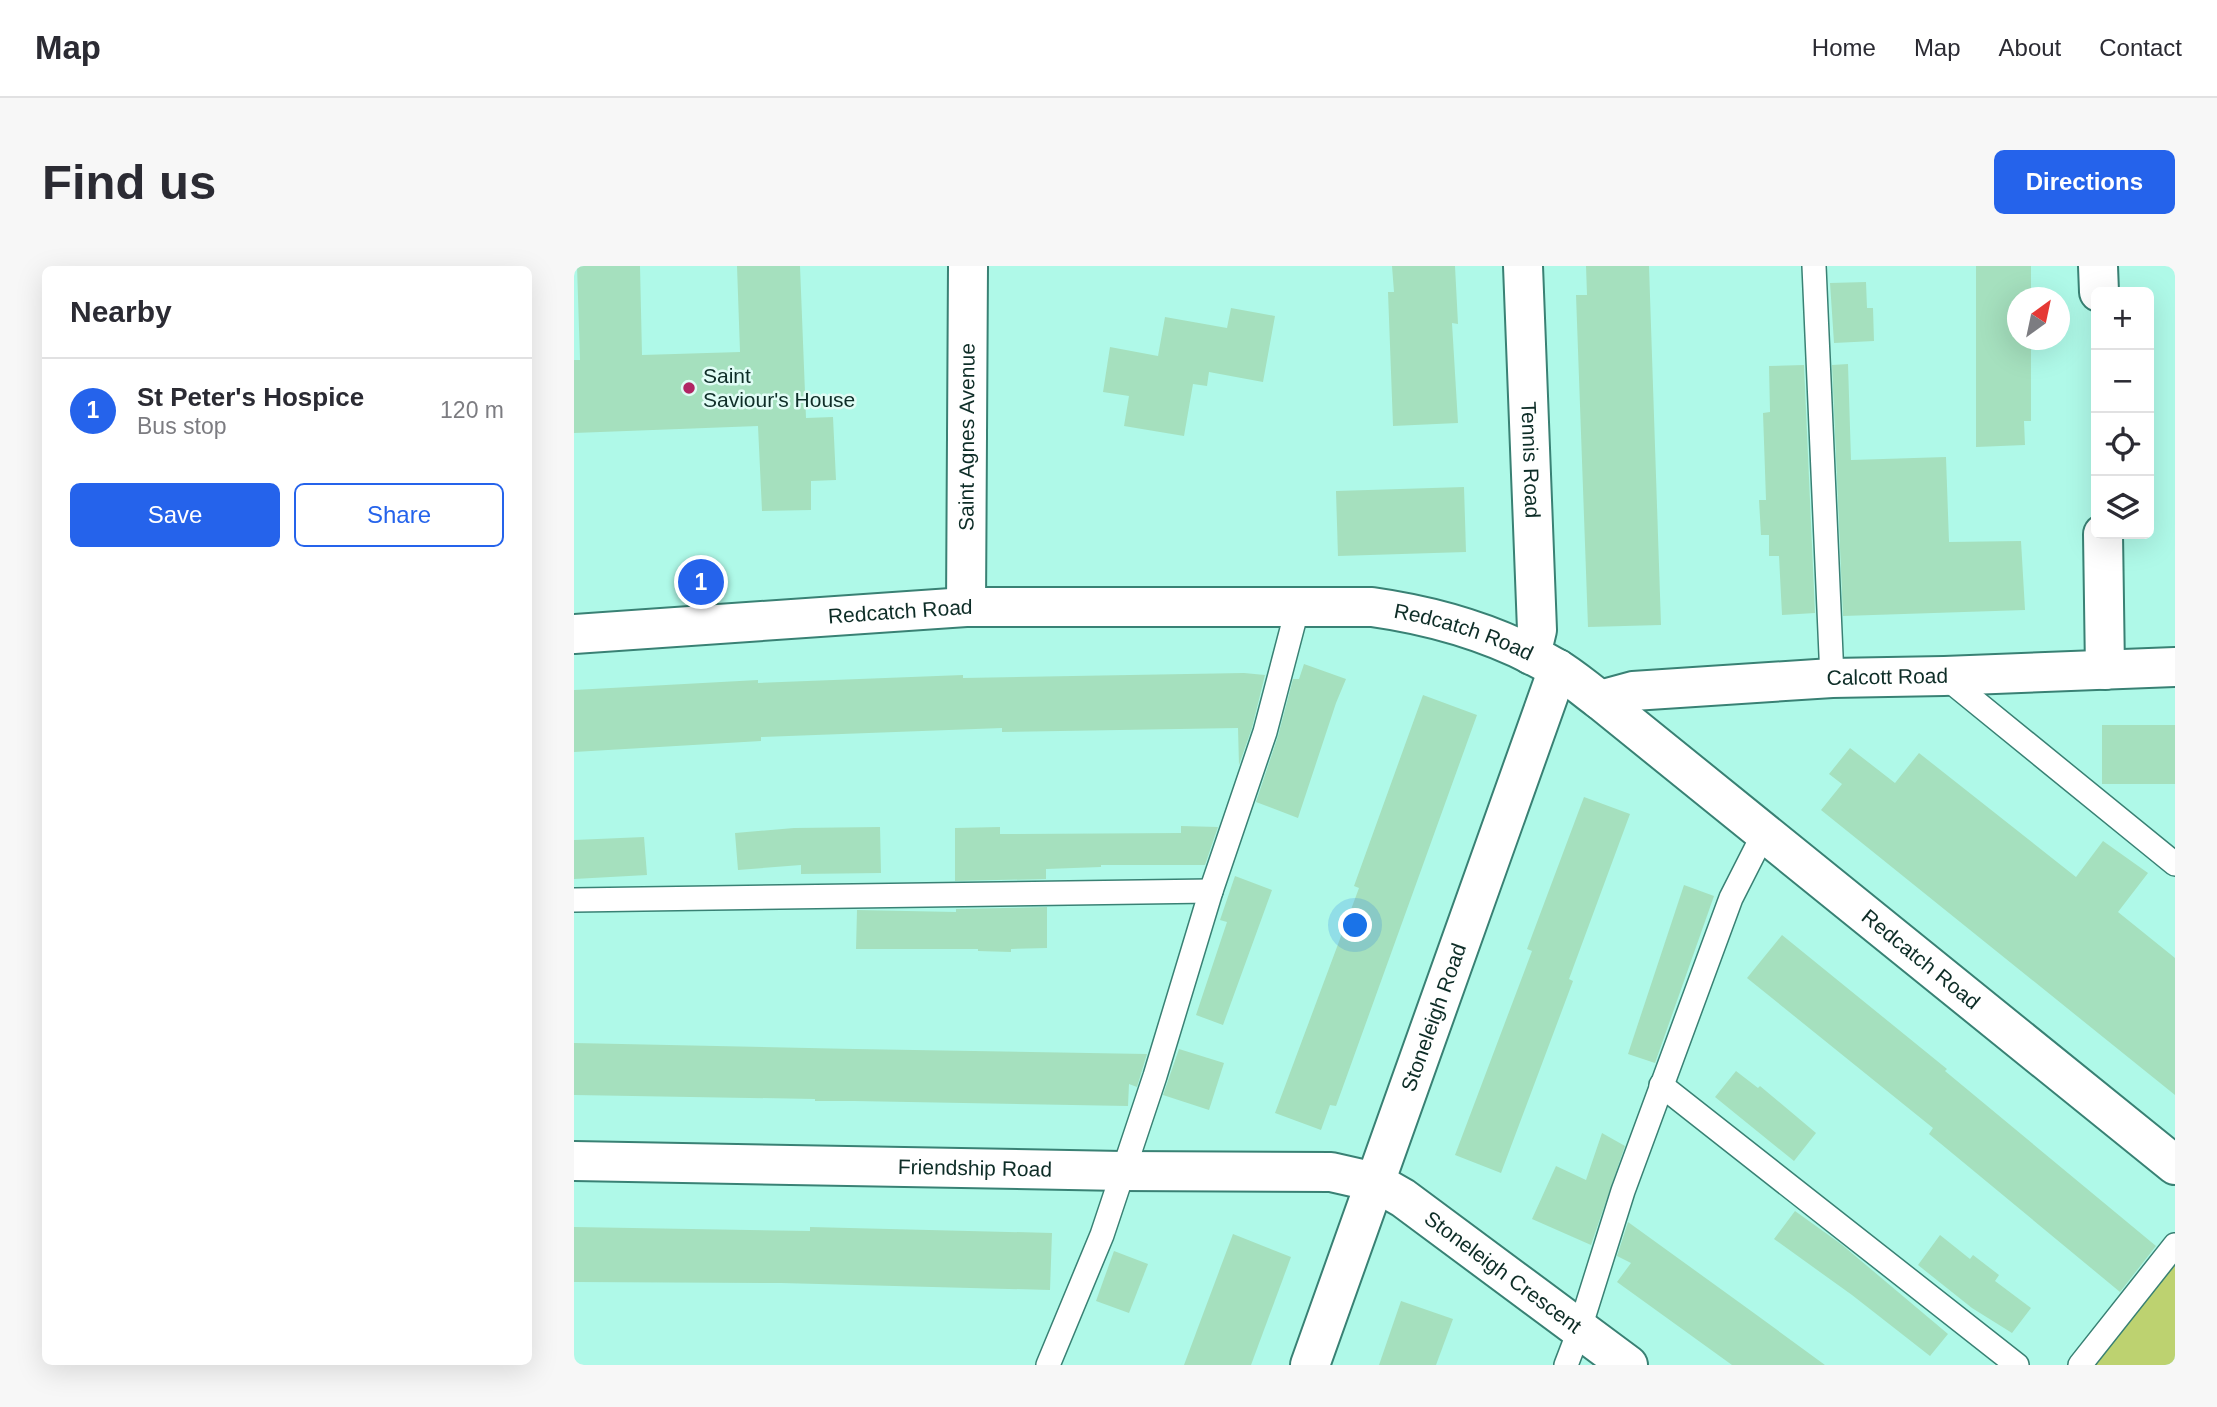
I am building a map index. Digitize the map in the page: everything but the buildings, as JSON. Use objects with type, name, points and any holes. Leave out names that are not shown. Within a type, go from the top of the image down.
[{"type":"street","name":"Saint Agnes Avenue","points":[[966,607],[968,266]]},
{"type":"street","name":"Tennis Road","points":[[1523,266],[1537,630],[1544,662]]},
{"type":"street","points":[[2098,266],[2099,287]]},
{"type":"street","points":[[2103,539],[2105,670]]},
{"type":"street","name":"Redcatch Road","points":[[574,634],[966,607],[1372,607],[1418,614],[1466,628],[1544,662],[1600,700],[2175,1165]]},
{"type":"street","name":"Stoneleigh Road","points":[[1310,1365],[1375,1182],[1544,662]]},
{"type":"street","name":"Calcott Road","points":[[1600,700],[1633,691],[1832,678],[2175,667]]},
{"type":"street","name":"Friendship Road","points":[[574,1161],[1331,1172],[1375,1182]]},
{"type":"street","name":"Stoneleigh Crescent","points":[[1375,1182],[1410,1202],[1573,1348],[1628,1365]]},
{"type":"lane","points":[[1814,266],[1832,678]]},
{"type":"lane","points":[[1048,1365],[1102,1234],[1155,1076],[1212,891],[1265,733],[1298,606]]},
{"type":"lane","points":[[1944,676],[2175,864]]},
{"type":"lane","points":[[1573,1348],[1623,1191],[1661,1085],[1731,898],[1764,833]]},
{"type":"lane","points":[[574,900],[1212,891]]},
{"type":"lane","points":[[1661,1085],[2017,1365]]},
{"type":"lane","points":[[2080,1365],[2175,1245]]},
{"type":"green space","points":[[2175,1263],[2175,1365],[2093,1365]]},
{"type":"place","name":"Saint Saviour's House","points":[[689,388]]},
{"type":"place","name":"St Peter's Hospice","points":[[701,582]]}]
